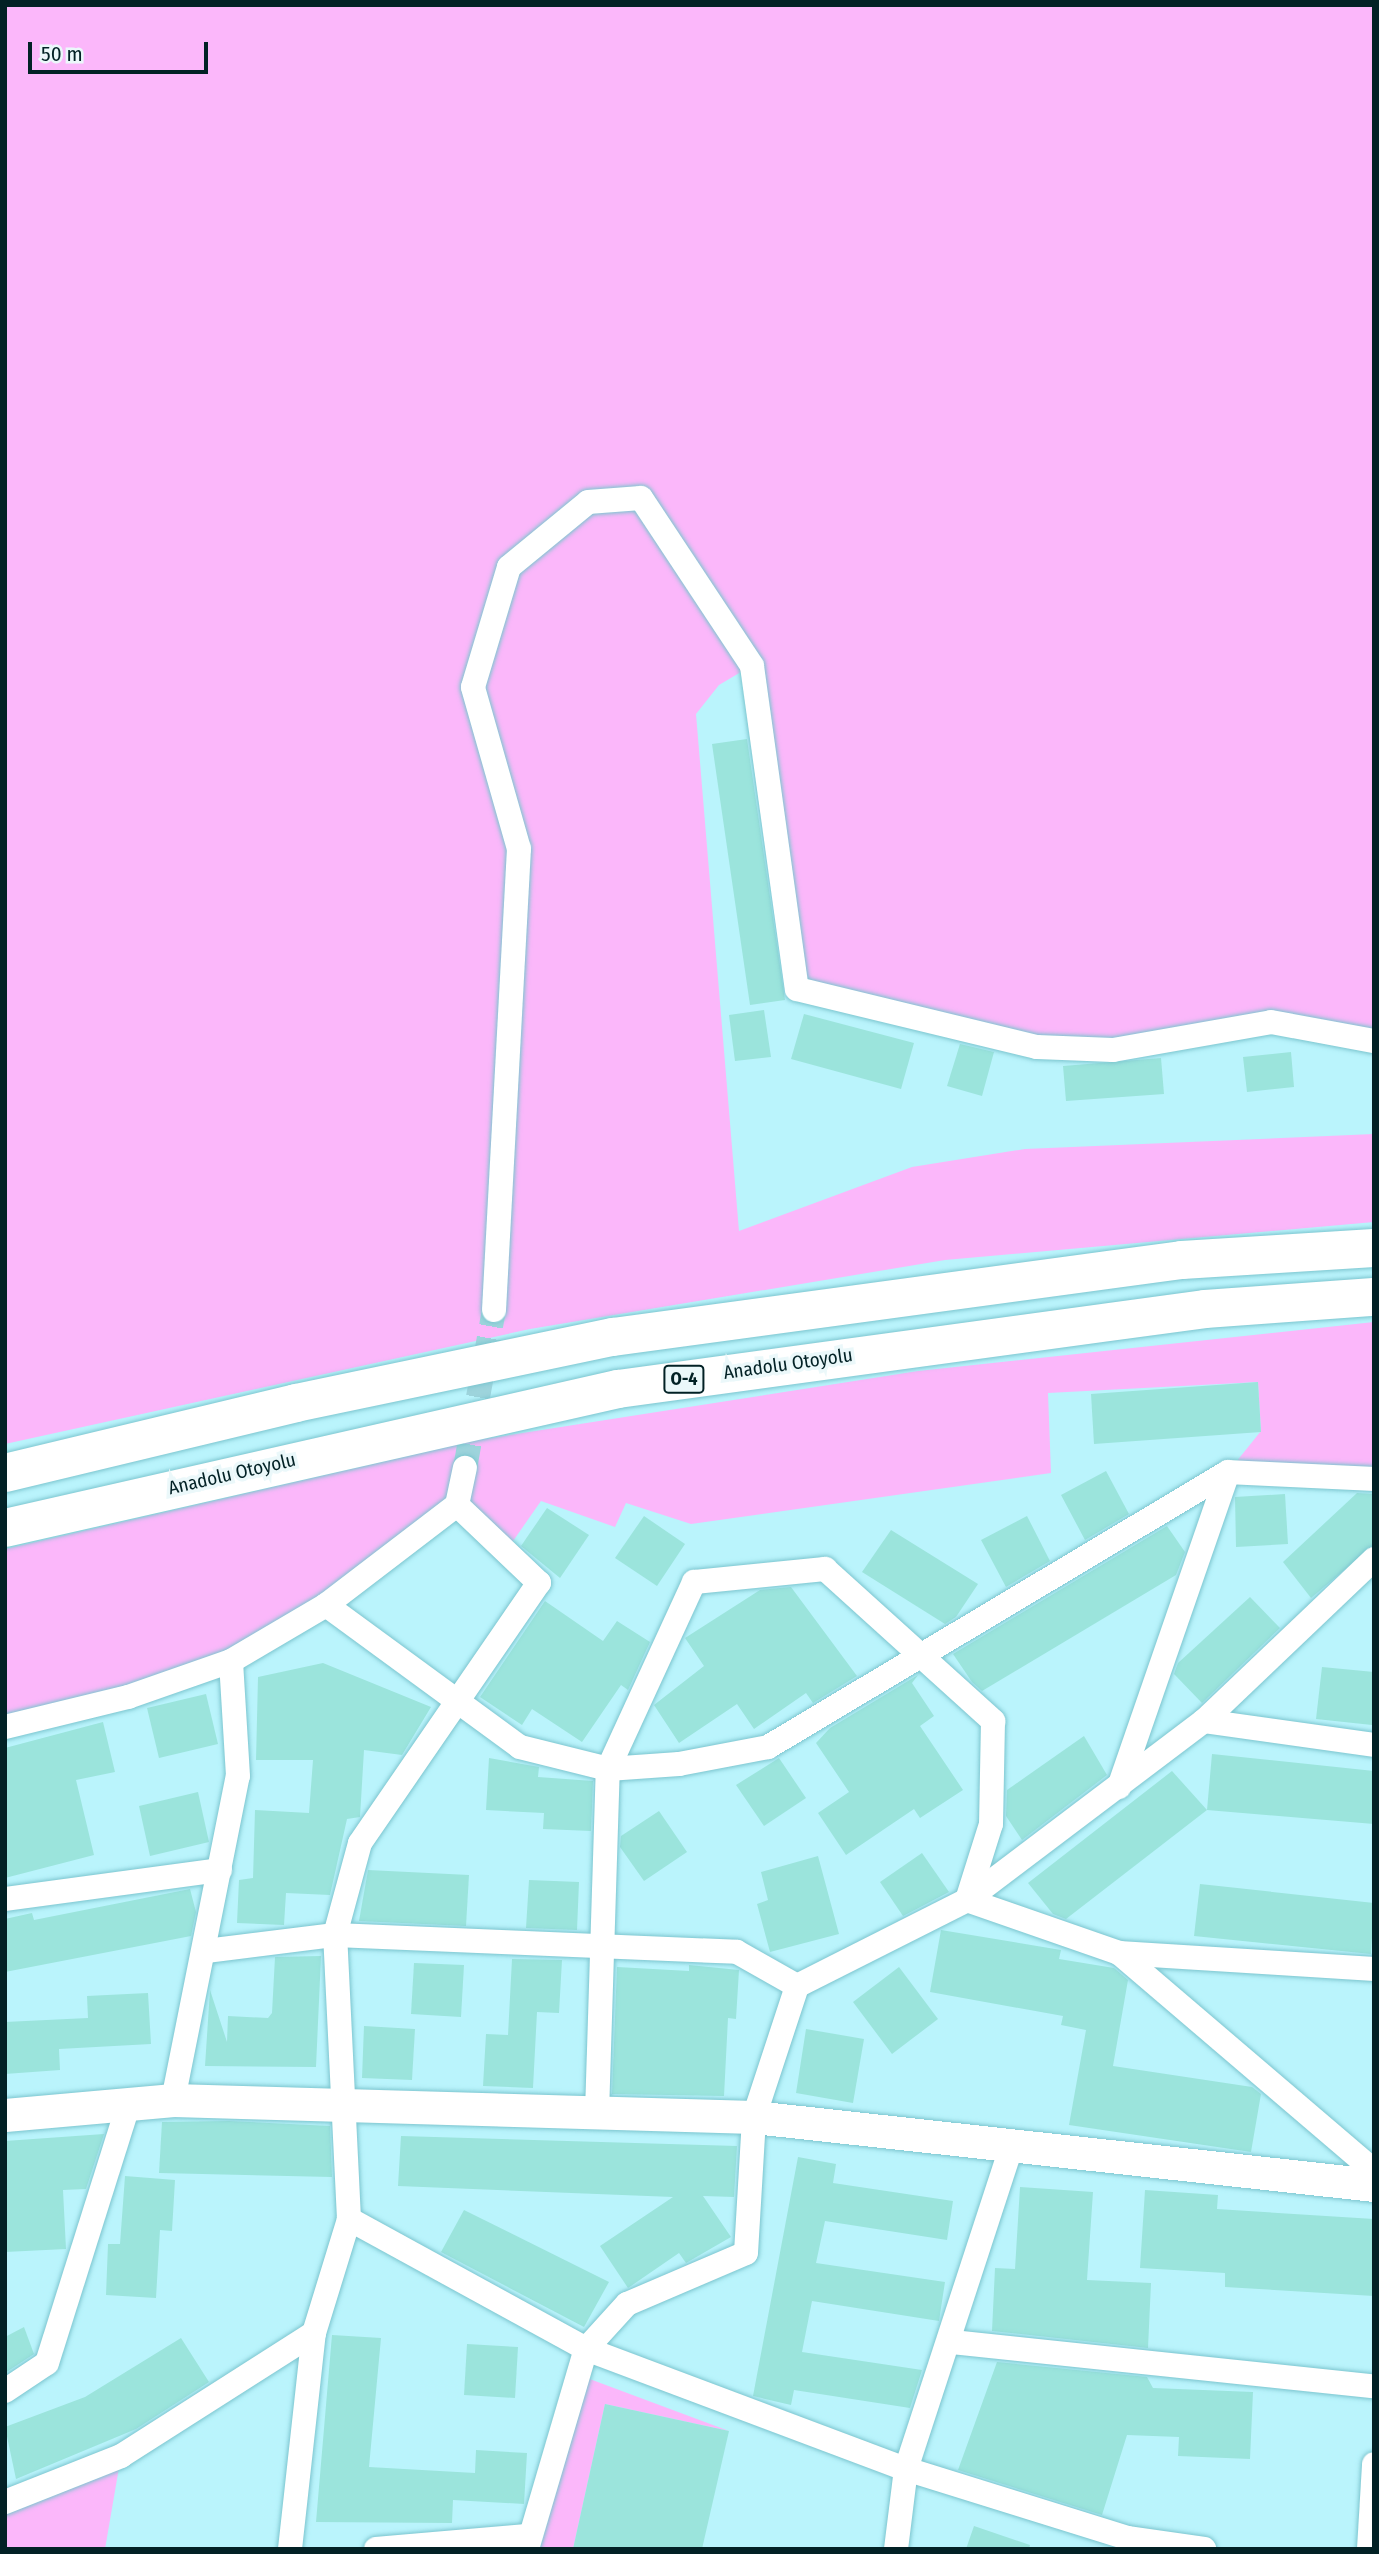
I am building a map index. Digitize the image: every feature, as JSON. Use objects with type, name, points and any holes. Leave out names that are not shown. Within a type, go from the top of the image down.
[{"type":"highway","points":[[5,1473],[296,1403],[613,1337],[1155,1263],[1374,1248]]},
{"type":"highway","name":"Anadolu Otoyolu","points":[[5,1528],[618,1389],[1192,1311],[1374,1297]]},
{"type":"main road","points":[[5,2115],[173,2099],[754,2117],[1374,2185]]},
{"type":"street","points":[[494,1310],[519,849],[473,687],[509,567],[588,502],[640,498],[752,666],[797,989],[1037,1047],[1113,1050],[1271,1022],[1374,1041]]},
{"type":"street","points":[[5,1727],[128,1697],[231,1661],[326,1605],[457,1505],[466,1468]]},
{"type":"street","points":[[326,1605],[454,1702],[520,1748],[608,1769],[768,1747],[917,1655],[1228,1472],[1374,1479]]},
{"type":"street","points":[[1119,1787],[1228,1472]]},
{"type":"street","points":[[290,2549],[314,2333],[349,2219],[335,1935],[360,1843],[454,1702],[539,1583],[457,1505]]},
{"type":"street","points":[[376,2549],[528,2542],[586,2349],[626,2304],[746,2253],[754,2117],[797,1986],[967,1900],[1204,1721],[1374,1559]]},
{"type":"street","points":[[597,2113],[600,1947],[608,1769],[694,1582],[825,1569],[993,1721],[991,1824],[967,1900]]},
{"type":"street","points":[[173,2099],[206,1951],[238,1776],[231,1661]]},
{"type":"street","points":[[1204,1721],[1374,1745]]},
{"type":"street","points":[[5,1899],[220,1870]]},
{"type":"street","points":[[967,1900],[1119,1953],[1374,1969]]},
{"type":"street","points":[[206,1951],[335,1935],[737,1952],[797,1986]]},
{"type":"street","points":[[1119,1953],[1374,2171]]},
{"type":"street","points":[[5,2391],[47,2364],[129,2103]]},
{"type":"street","points":[[896,2549],[906,2469],[952,2342],[1011,2147]]},
{"type":"street","points":[[349,2219],[586,2349],[906,2469],[1126,2543],[1204,2549]]},
{"type":"street","points":[[6,2499],[121,2456],[314,2333]]},
{"type":"street","points":[[952,2342],[1374,2386]]},
{"type":"street","points":[[1369,2549],[1374,2464]]},
{"type":"shaded area","points":[[5,5],[1374,5],[1374,1041],[1271,1022],[1113,1050],[797,989],[751,666],[719,685],[696,714],[739,1231],[912,1167],[1025,1149],[1374,1134],[1374,1222],[945,1260],[530,1329],[5,1444]]},
{"type":"shaded area","points":[[1374,1322],[1374,1479],[1228,1472],[1261,1431],[1258,1382],[1048,1393],[1051,1473],[691,1524],[626,1503],[615,1527],[541,1501],[506,1551],[457,1505],[231,1661],[5,1727],[5,1549],[472,1441],[918,1371]]},
{"type":"shaded area","points":[[587,2378],[729,2431],[605,2404],[573,2549],[540,2549]]},
{"type":"shaded area","points":[[121,2456],[105,2549],[5,2549],[5,2502]]},
{"type":"building","points":[[747,739],[785,1000],[750,1005],[712,744]]},
{"type":"building","points":[[764,1010],[771,1057],[735,1061],[729,1015]]},
{"type":"building","points":[[804,1014],[914,1043],[901,1089],[791,1059]]},
{"type":"building","points":[[960,1044],[994,1052],[982,1096],[947,1086]]},
{"type":"building","points":[[1291,1052],[1294,1087],[1247,1092],[1243,1057]]},
{"type":"building","points":[[1161,1058],[1164,1094],[1066,1101],[1063,1066]]},
{"type":"building","points":[[1258,1382],[1261,1432],[1094,1444],[1091,1394]]},
{"type":"building","points":[[1106,1471],[1129,1514],[1085,1540],[1061,1495]]},
{"type":"building","points":[[1357,1493],[1374,1494],[1374,1545],[1311,1598],[1283,1562]]},
{"type":"building","points":[[1285,1494],[1288,1544],[1236,1547],[1235,1497]]},
{"type":"building","points":[[547,1508],[589,1535],[560,1578],[521,1546]]},
{"type":"building","points":[[644,1516],[685,1544],[657,1586],[615,1558]]},
{"type":"building","points":[[1027,1516],[1050,1561],[1006,1587],[981,1540]]},
{"type":"building","points":[[1167,1526],[1185,1552],[1176,1575],[982,1691],[972,1682],[953,1654]]},
{"type":"building","points":[[891,1530],[978,1584],[956,1617],[945,1624],[862,1572]]},
{"type":"building","points":[[791,1587],[857,1676],[813,1703],[806,1693],[754,1729],[737,1704],[679,1743],[654,1705],[704,1666],[685,1638],[760,1590]]},
{"type":"building","points":[[1250,1597],[1280,1628],[1202,1703],[1174,1674],[1178,1663]]},
{"type":"building","points":[[545,1601],[603,1641],[617,1621],[650,1642],[628,1690],[621,1685],[582,1742],[532,1709],[522,1725],[480,1697]]},
{"type":"building","points":[[323,1663],[431,1707],[402,1755],[364,1750],[360,1817],[347,1819],[330,1895],[286,1893],[284,1925],[237,1923],[239,1880],[253,1878],[255,1810],[309,1813],[313,1760],[256,1760],[258,1677]]},
{"type":"building","points":[[1322,1667],[1374,1672],[1372,1725],[1316,1719]]},
{"type":"building","points":[[918,1675],[912,1683],[934,1716],[920,1726],[963,1790],[920,1818],[914,1809],[846,1855],[818,1813],[849,1792],[816,1743],[830,1728]]},
{"type":"building","points":[[206,1694],[218,1744],[159,1758],[147,1708]]},
{"type":"building","points":[[103,1722],[115,1772],[76,1780],[94,1855],[5,1878],[5,1748]]},
{"type":"building","points":[[1084,1736],[1107,1775],[1022,1840],[1006,1816],[1007,1790]]},
{"type":"building","points":[[1212,1754],[1374,1771],[1374,1824],[1207,1810]]},
{"type":"building","points":[[489,1758],[539,1767],[538,1777],[593,1781],[591,1831],[543,1829],[544,1813],[486,1810]]},
{"type":"building","points":[[779,1758],[806,1798],[764,1826],[736,1785]]},
{"type":"building","points":[[1172,1771],[1207,1810],[1066,1919],[1053,1914],[1028,1883]]},
{"type":"building","points":[[198,1792],[209,1842],[150,1856],[139,1806]]},
{"type":"building","points":[[659,1811],[687,1852],[644,1881],[620,1847],[621,1836]]},
{"type":"building","points":[[922,1853],[949,1892],[903,1916],[880,1882]]},
{"type":"building","points":[[818,1856],[839,1934],[770,1952],[757,1904],[768,1900],[761,1872]]},
{"type":"building","points":[[368,1870],[469,1875],[466,1926],[359,1921]]},
{"type":"building","points":[[529,1880],[579,1882],[577,1930],[526,1928]]},
{"type":"building","points":[[1200,1884],[1374,1903],[1371,1954],[1194,1936]]},
{"type":"building","points":[[190,1889],[196,1912],[191,1936],[5,1972],[5,1919],[32,1913],[34,1920]]},
{"type":"building","points":[[941,1930],[1061,1950],[1059,1959],[1114,1968],[1128,1980],[1113,2066],[1252,2087],[1261,2094],[1251,2152],[1069,2125],[1086,2030],[1061,2025],[1063,2016],[930,1992]]},
{"type":"building","points":[[321,1956],[316,2067],[205,2066],[210,1990],[227,2042],[228,2016],[268,2018],[272,2013],[275,1957]]},
{"type":"building","points":[[512,1959],[562,1960],[559,2013],[537,2012],[533,2088],[483,2086],[486,2034],[508,2035]]},
{"type":"building","points":[[414,1963],[464,1965],[461,2017],[411,2014]]},
{"type":"building","points":[[689,1965],[739,1970],[736,2019],[728,2018],[724,2096],[612,2094],[617,1967],[689,1971]]},
{"type":"building","points":[[899,1967],[938,2019],[892,2054],[853,2002]]},
{"type":"building","points":[[148,1993],[151,2044],[59,2049],[60,2070],[5,2074],[5,2022],[88,2018],[87,1996]]},
{"type":"building","points":[[364,2026],[415,2029],[412,2080],[362,2078]]},
{"type":"building","points":[[806,2029],[864,2039],[853,2103],[796,2093]]},
{"type":"building","points":[[229,2121],[330,2126],[332,2177],[159,2173],[162,2122]]},
{"type":"building","points":[[104,2134],[86,2189],[63,2190],[66,2249],[5,2252],[5,2141]]},
{"type":"building","points":[[401,2136],[737,2146],[734,2197],[703,2196],[731,2237],[686,2263],[679,2253],[628,2288],[600,2246],[673,2197],[398,2186]]},
{"type":"building","points":[[798,2157],[836,2164],[833,2183],[953,2201],[947,2240],[825,2221],[816,2263],[945,2282],[939,2321],[812,2301],[802,2352],[922,2370],[910,2408],[794,2390],[791,2405],[753,2396]]},
{"type":"building","points":[[125,2176],[175,2180],[172,2231],[160,2230],[156,2298],[106,2295],[108,2244],[120,2244]]},
{"type":"building","points":[[1020,2187],[1093,2192],[1087,2280],[1151,2283],[1148,2348],[992,2331],[995,2268],[1015,2269]]},
{"type":"building","points":[[1145,2190],[1218,2195],[1217,2209],[1374,2219],[1374,2296],[1225,2287],[1225,2273],[1140,2268]]},
{"type":"building","points":[[464,2210],[609,2282],[584,2327],[441,2252]]},
{"type":"building","points":[[24,2327],[34,2354],[5,2373],[5,2337]]},
{"type":"building","points":[[332,2335],[381,2338],[369,2467],[475,2473],[476,2450],[527,2453],[524,2504],[453,2500],[452,2523],[316,2522]]},
{"type":"building","points":[[181,2338],[209,2382],[136,2429],[16,2479],[5,2427],[85,2397]]},
{"type":"building","points":[[467,2344],[518,2347],[515,2398],[464,2395]]},
{"type":"building","points":[[997,2362],[1147,2377],[1153,2388],[1253,2392],[1250,2459],[1178,2456],[1179,2437],[1127,2435],[1102,2515],[958,2470]]},
{"type":"building","points":[[605,2404],[729,2431],[702,2549],[573,2549]]},
{"type":"building","points":[[974,2526],[1030,2545],[1029,2549],[966,2549]]},
{"type":"tunnel","points":[[465,1468],[494,1310]]}]
